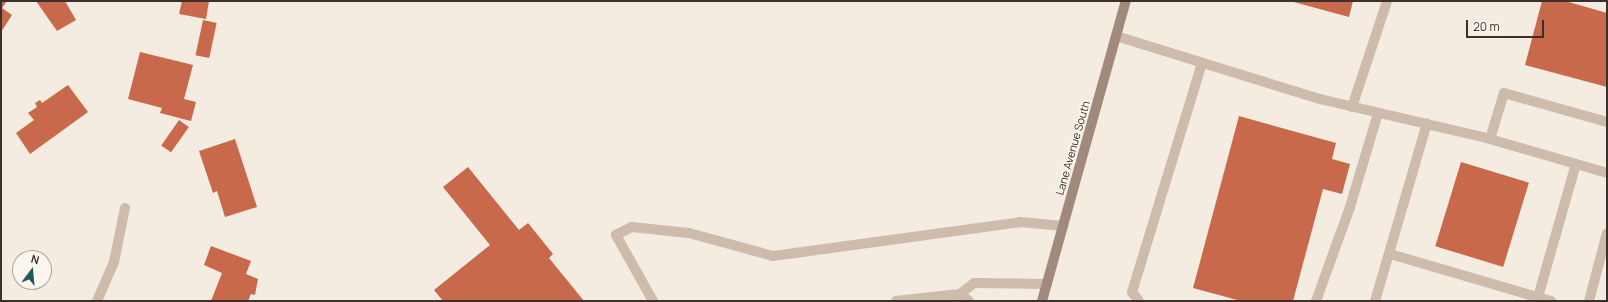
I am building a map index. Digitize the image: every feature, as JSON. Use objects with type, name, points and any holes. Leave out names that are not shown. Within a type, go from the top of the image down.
[{"type":"main road","name":"Lane Avenue South","points":[[1042,301],[1126,1]]},
{"type":"street","points":[[1352,108],[1387,1]]},
{"type":"street","points":[[1116,36],[1352,108],[1426,123],[1490,139],[1607,173]]},
{"type":"street","points":[[1139,301],[1132,292],[1202,63]]},
{"type":"street","points":[[1490,139],[1504,92],[1607,122]]},
{"type":"street","points":[[1316,301],[1350,207],[1378,113]]},
{"type":"street","points":[[1375,301],[1390,254],[1426,123]]},
{"type":"street","points":[[1538,297],[1576,164]]},
{"type":"street","points":[[97,301],[114,262],[125,208]]},
{"type":"street","points":[[651,300],[616,235],[632,227],[689,233],[773,256],[1020,222],[1063,226]]},
{"type":"street","points":[[1589,301],[1607,233]]},
{"type":"street","points":[[1390,254],[1551,301]]},
{"type":"street","points":[[959,297],[974,283],[1047,284]]},
{"type":"street","points":[[896,301],[959,297],[969,301]]},
{"type":"building","points":[[1,1],[7,1],[2,8],[12,15],[1,32]]},
{"type":"building","points":[[36,1],[65,1],[76,20],[57,31]]},
{"type":"building","points":[[182,1],[209,1],[206,19],[179,14]]},
{"type":"building","points":[[1290,1],[1353,1],[1349,17]]},
{"type":"building","points":[[1542,1],[1565,1],[1607,13],[1607,87],[1525,65]]},
{"type":"building","points":[[203,20],[217,23],[209,58],[196,55]]},
{"type":"building","points":[[140,52],[193,65],[184,99],[196,102],[191,121],[160,113],[162,108],[128,99]]},
{"type":"building","points":[[68,85],[88,112],[30,154],[16,133],[34,120],[28,113],[37,107],[35,103],[40,100],[42,103]]},
{"type":"building","points":[[1239,116],[1336,143],[1332,159],[1350,164],[1342,194],[1323,189],[1293,301],[1241,301],[1193,288]]},
{"type":"building","points":[[179,120],[189,127],[171,152],[161,145]]},
{"type":"building","points":[[235,139],[257,207],[225,217],[217,191],[213,193],[199,151]]},
{"type":"building","points":[[1461,162],[1529,183],[1503,267],[1435,246]]},
{"type":"building","points":[[468,167],[519,230],[528,223],[553,254],[549,258],[584,301],[443,301],[434,290],[490,245],[443,187]]},
{"type":"building","points":[[211,246],[251,261],[246,274],[258,279],[255,295],[251,294],[248,301],[211,301],[222,273],[204,265]]}]
